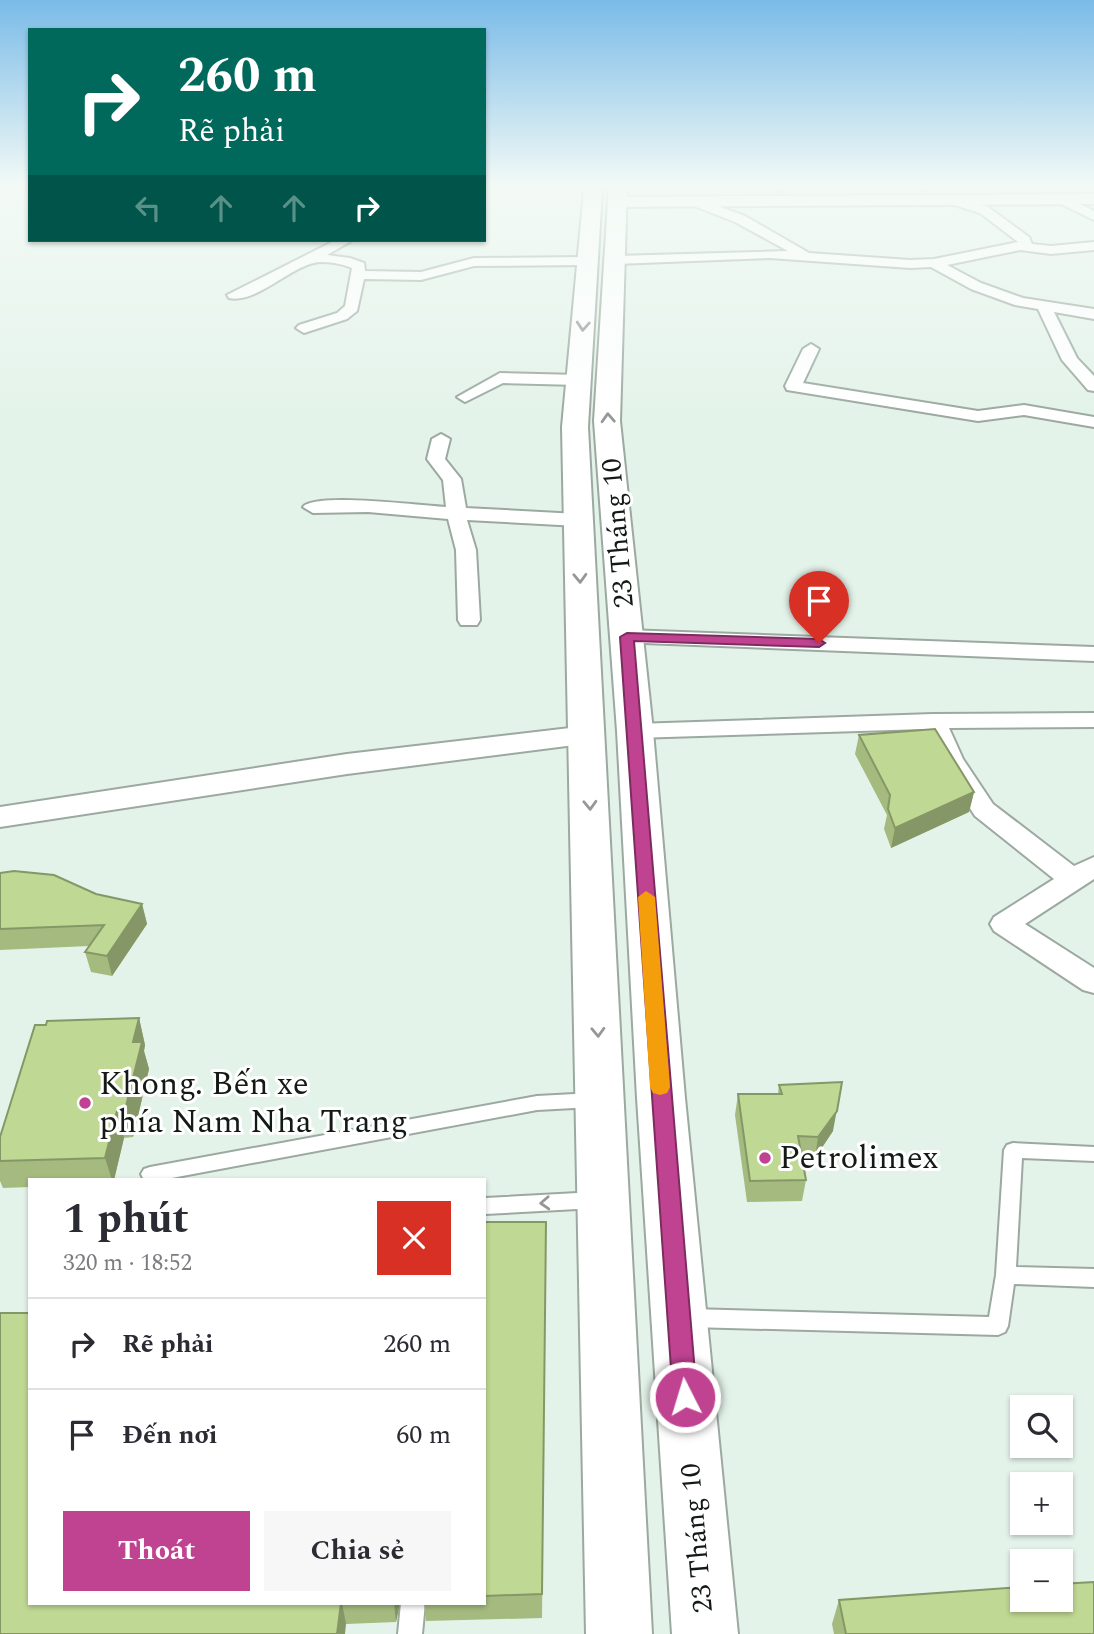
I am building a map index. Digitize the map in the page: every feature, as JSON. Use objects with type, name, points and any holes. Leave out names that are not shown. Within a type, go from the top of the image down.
[{"type":"main road","name":"23 Tháng 10","points":[[602,261],[579,380],[575,427],[619,1634]]},
{"type":"main road","name":"23 Tháng 10","points":[[602,261],[607,421],[635,731],[678,1318],[705,1634]]},
{"type":"main road","points":[[587,735],[635,731]]},
{"type":"main road","points":[[601,1099],[661,1098]]},
{"type":"street","points":[[234,295],[267,282],[306,261]]},
{"type":"street","points":[[304,327],[349,313],[359,275],[357,264],[336,261]]},
{"type":"street","points":[[359,275],[421,276],[474,262],[570,261]]},
{"type":"street","points":[[864,261],[944,261]]},
{"type":"street","points":[[934,263],[999,296],[1045,308],[1094,314]]},
{"type":"street","points":[[1045,308],[1070,360],[1094,388],[1087,394],[1087,400],[1094,410]]},
{"type":"street","points":[[811,349],[793,386],[978,416],[1002,415],[1024,410],[1094,422]]},
{"type":"street","points":[[465,397],[500,378],[579,380]]},
{"type":"street","points":[[441,439],[436,459],[452,479],[456,514],[466,550],[469,620]]},
{"type":"street","points":[[313,507],[368,506],[456,514],[578,520]]},
{"type":"street","points":[[627,637],[1094,654]]},
{"type":"street","points":[[635,731],[933,721],[1094,720]]},
{"type":"street","points":[[933,721],[951,759],[984,810],[1082,872],[1004,924],[1094,982]]},
{"type":"street","points":[[0,817],[347,764],[587,735]]},
{"type":"lane","points":[[150,1174],[537,1103],[601,1099]]},
{"type":"lane","points":[[678,1318],[998,1326],[1006,1275],[1013,1150],[1094,1154]]},
{"type":"lane","points":[[486,1206],[604,1200]]},
{"type":"lane","points":[[1006,1275],[1094,1278]]},
{"type":"lane","points":[[411,1634],[412,1605]]},
{"type":"building","points":[[935,729],[974,792],[895,828],[888,809],[890,795],[859,735]]},
{"type":"building","points":[[14,871],[54,875],[96,894],[142,904],[107,956],[85,952],[104,925],[0,929],[0,873]]},
{"type":"building","name":"Khong. Bến xe phía Nam Nha Trang","points":[[139,1018],[133,1042],[142,1042],[125,1110],[117,1111],[105,1158],[0,1161],[0,1137],[35,1025],[46,1025],[47,1021]]},
{"type":"building","points":[[842,1082],[837,1111],[818,1137],[798,1136],[806,1180],[750,1181],[738,1094],[782,1094],[779,1085]]},
{"type":"building","points":[[486,1222],[546,1222],[542,1594],[486,1596]]},
{"type":"building","points":[[0,1313],[28,1313],[28,1605],[341,1605],[337,1634],[0,1634]]},
{"type":"building","points":[[1094,1582],[1094,1634],[846,1634],[839,1600],[1010,1588],[1010,1612],[1073,1612],[1073,1583]]},
{"type":"slow traffic","points":[[646,897],[660,1087]]},
{"type":"place","name":"Khong. Bến xe phía Nam Nha Trang","points":[[85,1103]]},
{"type":"place","name":"Petrolimex","points":[[765,1158]]},
{"type":"route","points":[[685,1397],[627,637],[819,643]]}]
